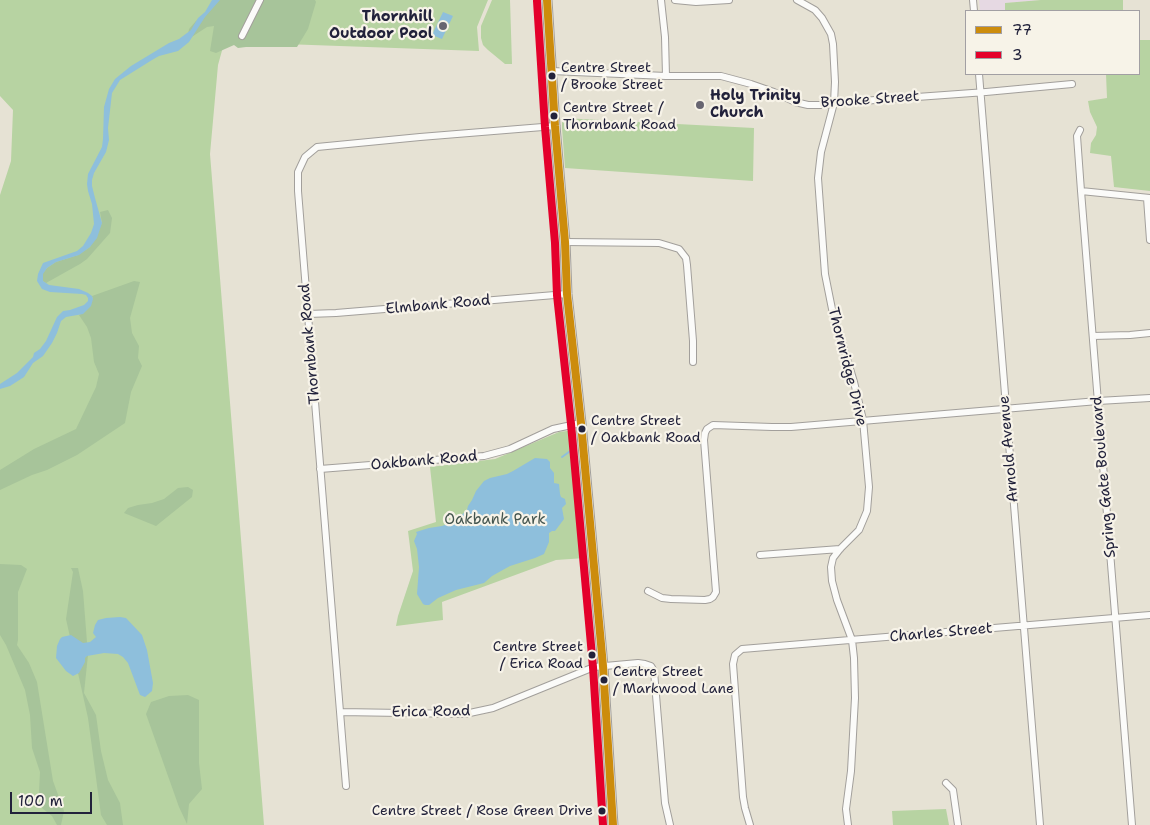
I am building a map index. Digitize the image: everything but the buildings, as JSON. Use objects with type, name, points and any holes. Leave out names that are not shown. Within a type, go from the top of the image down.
[{"type":"main road","points":[[547,0],[555,126],[566,242],[568,294],[603,666],[613,825]]},
{"type":"street","points":[[242,36],[260,0]]},
{"type":"street","points":[[662,0],[666,76]]},
{"type":"street","points":[[675,0],[696,2],[729,0]]},
{"type":"street","name":"Thornridge Drive","points":[[797,0],[815,10],[831,34],[834,57],[834,103],[819,166],[818,178],[825,274],[830,300],[863,420],[868,487],[867,511],[860,530],[840,548],[834,558],[830,575],[852,640],[854,658],[855,698],[851,771],[846,809],[848,825]]},
{"type":"street","name":"Brooke Street","points":[[552,71],[666,76],[721,76],[739,80],[808,105],[1072,84]]},
{"type":"street","name":"Arnold Avenue","points":[[979,75],[1040,825]]},
{"type":"street","name":"Thornbank Road","points":[[346,786],[297,183],[298,172],[302,161],[316,147],[555,126]]},
{"type":"street","name":"Spring Gate Boulevard","points":[[1080,130],[1078,136],[1082,191],[1132,825]]},
{"type":"street","points":[[1082,191],[1148,198],[1150,240]]},
{"type":"street","points":[[566,242],[658,243],[679,248],[686,258],[693,362]]},
{"type":"street","name":"Elmbank Road","points":[[308,314],[568,294]]},
{"type":"street","points":[[1093,336],[1150,333]]},
{"type":"street","points":[[648,591],[662,598],[705,600],[710,600],[716,592],[704,440],[709,426],[792,427],[1150,398]]},
{"type":"street","name":"Oakbank Road","points":[[320,469],[484,456],[510,449],[552,429],[581,424]]},
{"type":"street","points":[[760,555],[840,548]]},
{"type":"street","name":"Charles Street","points":[[750,825],[745,808],[733,664],[735,655],[742,649],[1150,615]]},
{"type":"street","name":"Erica Road","points":[[340,712],[465,714],[493,708],[594,667],[638,663],[651,666],[654,671],[665,803],[670,825]]},
{"type":"street","points":[[946,783],[953,790],[958,825]]},
{"type":"shaded area","points":[[979,0],[1041,0],[1006,3],[1005,10],[980,10]]},
{"type":"green space","points":[[0,0],[236,0],[218,65],[210,154],[264,825],[0,825],[0,195],[11,161],[13,110],[0,96]]},
{"type":"green space","points":[[215,0],[315,0],[316,2],[308,29],[297,47],[238,48],[234,45],[216,53],[210,51],[214,26],[207,27],[187,40],[189,29],[211,10]]},
{"type":"green space","points":[[298,0],[488,0],[477,27],[479,51],[284,44]]},
{"type":"green space","points":[[492,0],[510,0],[512,64],[505,64],[483,45],[481,26]]},
{"type":"green space","points":[[1041,0],[1123,0],[1123,10],[1005,10],[1005,3]]},
{"type":"green space","points":[[1140,40],[1150,40],[1150,191],[1114,187],[1111,156],[1090,153],[1091,143],[1096,135],[1097,127],[1090,112],[1088,101],[1107,98],[1106,75],[1140,75]]},
{"type":"green space","points":[[562,118],[754,128],[753,181],[565,168]]},
{"type":"green space","points":[[108,210],[112,218],[110,233],[87,259],[46,283],[43,281],[43,273],[47,268],[56,262],[78,255],[90,247],[102,223],[100,212]]},
{"type":"green space","points":[[134,281],[140,282],[130,318],[132,333],[139,346],[138,358],[142,366],[131,392],[125,423],[77,455],[0,490],[0,470],[34,449],[76,429],[96,387],[99,374],[94,362],[91,338],[87,327],[79,315],[83,313],[93,299],[92,296]]},
{"type":"green space","name":"Oakbank Park","points":[[575,430],[585,558],[556,560],[442,602],[443,620],[396,626],[413,571],[408,531],[436,522],[430,467],[495,459],[559,432]]},
{"type":"green space","points":[[188,487],[193,490],[192,497],[156,526],[124,513],[128,508],[164,499],[178,488]]},
{"type":"green space","points":[[0,564],[21,565],[27,569],[18,592],[17,645],[29,663],[37,682],[53,781],[64,811],[61,825],[57,825],[52,816],[42,808],[39,792],[40,772],[32,748],[30,715],[25,690],[0,635]]},
{"type":"green space","points":[[71,568],[78,568],[83,591],[88,655],[84,693],[96,715],[101,751],[108,780],[120,803],[123,825],[107,825],[101,815],[88,718],[66,619],[73,572]]},
{"type":"green space","points":[[188,695],[199,700],[199,763],[202,789],[189,804],[187,824],[179,807],[146,714],[151,702],[169,696]]},
{"type":"green space","points":[[946,809],[949,825],[893,825],[892,811]]},
{"type":"water","points":[[212,0],[220,0],[205,17],[189,42],[178,51],[159,56],[120,80],[112,93],[108,128],[109,140],[106,152],[92,180],[102,223],[97,238],[90,247],[79,255],[56,262],[47,268],[43,274],[43,281],[49,285],[79,289],[88,293],[93,299],[91,306],[83,314],[66,317],[61,321],[52,343],[43,356],[33,363],[24,377],[10,386],[0,389],[0,384],[17,373],[33,357],[34,353],[40,349],[46,341],[57,317],[63,311],[84,305],[88,301],[86,295],[50,292],[42,289],[37,281],[43,263],[77,251],[83,246],[91,233],[94,224],[87,184],[88,174],[102,147],[104,107],[109,89],[115,79],[131,66],[179,39],[191,30]]},
{"type":"water","name":"Thornhill Outdoor Pool","points":[[443,12],[453,16],[442,39],[432,35]]},
{"type":"water","points":[[535,458],[547,459],[550,462],[550,468],[554,473],[554,483],[559,484],[561,497],[565,499],[566,504],[562,508],[564,519],[555,531],[549,533],[549,542],[544,554],[510,566],[484,583],[456,590],[438,598],[429,605],[423,604],[417,594],[419,567],[414,541],[416,532],[455,521],[467,510],[476,491],[484,481],[507,474]]},
{"type":"water","points":[[126,618],[142,635],[147,650],[153,683],[152,691],[145,697],[140,695],[128,663],[118,654],[104,653],[87,656],[79,673],[73,676],[66,671],[56,658],[57,646],[62,637],[71,635],[83,643],[90,642],[96,637],[93,633],[98,620]]},
{"type":"waterway","points":[[546,132],[559,289]]},
{"type":"waterway","points":[[560,299],[570,419]]},
{"type":"waterway","points":[[562,457],[573,449],[572,433]]},
{"type":"transit line","name":"77","points":[[547,0],[565,242],[567,294],[581,423],[603,666],[613,825]]},
{"type":"transit line","name":"3","points":[[537,1],[555,243],[557,295],[571,424],[593,667],[603,825]]},
{"type":"place","name":"Thornhill Outdoor Pool","points":[[443,26]]},
{"type":"place","name":"Centre Street / Brooke Street","points":[[552,76]]},
{"type":"place","name":"Holy Trinity Church","points":[[700,105]]},
{"type":"place","name":"Centre Street / Thornbank Road","points":[[554,116]]},
{"type":"place","name":"Centre Street / Oakbank Road","points":[[582,429]]},
{"type":"place","name":"Centre Street / Erica Road","points":[[592,655]]},
{"type":"place","name":"Centre Street / Markwood Lane","points":[[604,680]]},
{"type":"place","name":"Centre Street / Rose Green Drive","points":[[602,811]]}]
